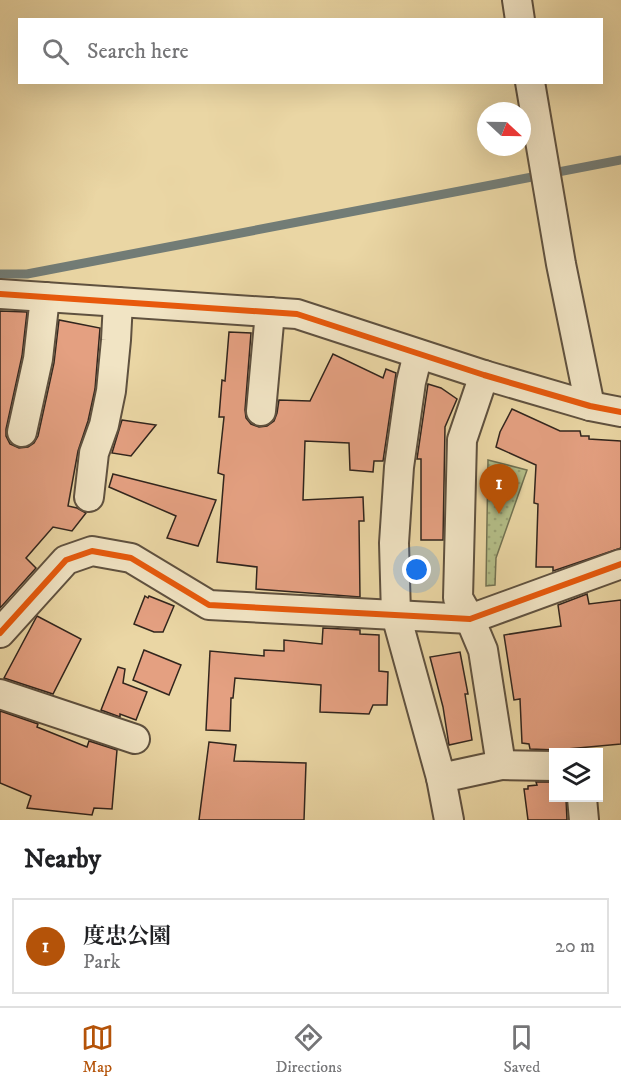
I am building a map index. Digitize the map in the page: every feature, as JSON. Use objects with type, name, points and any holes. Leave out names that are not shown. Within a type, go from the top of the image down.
[{"type":"street","points":[[517,0],[520,18]]},
{"type":"street","points":[[531,84],[561,264],[590,406]]},
{"type":"street","points":[[0,294],[297,314],[484,375],[590,406],[621,412]]},
{"type":"street","points":[[22,432],[38,359],[45,297]]},
{"type":"street","points":[[89,497],[94,453],[104,425],[111,391],[117,340],[118,302]]},
{"type":"street","points":[[261,411],[270,312]]},
{"type":"street","points":[[418,354],[411,382],[399,467],[394,543],[396,615],[441,778],[449,820]]},
{"type":"street","points":[[484,375],[462,440],[458,598],[483,650],[501,765]]},
{"type":"street","points":[[0,633],[66,560],[92,551],[131,558],[209,605],[470,619],[621,564]]},
{"type":"street","points":[[0,694],[135,739]]},
{"type":"street","points":[[441,778],[501,765],[549,766]]},
{"type":"street","points":[[582,802],[584,820]]},
{"type":"green space","points":[[488,460],[527,470],[496,558],[495,585],[486,586]]},
{"type":"building","points":[[0,311],[27,312],[22,356],[6,429],[6,436],[10,444],[19,448],[28,447],[38,436],[54,363],[59,320],[100,328],[95,389],[78,451],[68,506],[86,513],[72,531],[53,527],[26,558],[36,568],[0,608]]},
{"type":"building","points":[[229,332],[251,333],[245,410],[246,418],[251,424],[259,427],[267,426],[274,421],[279,400],[310,401],[333,354],[383,378],[386,369],[396,373],[383,461],[374,461],[373,472],[350,470],[349,443],[305,441],[303,500],[363,497],[364,521],[359,521],[360,597],[256,589],[257,567],[217,562],[224,475],[218,473],[224,417],[219,417]]},
{"type":"building","points":[[428,384],[441,388],[457,399],[445,427],[443,540],[421,540],[421,459],[417,459]]},
{"type":"building","points":[[512,409],[560,431],[580,431],[581,436],[589,436],[589,439],[621,441],[621,548],[553,571],[553,567],[536,567],[538,504],[534,503],[536,465],[496,447],[500,432]]},
{"type":"building","points":[[122,420],[156,425],[131,456],[112,453]]},
{"type":"building","points":[[113,474],[216,500],[198,546],[167,538],[176,516],[109,487]]},
{"type":"building","points":[[587,594],[589,604],[621,600],[621,744],[549,750],[530,749],[529,744],[522,743],[520,699],[514,700],[504,635],[561,626],[558,605]]},
{"type":"building","points":[[145,596],[174,606],[163,632],[154,632],[134,624]]},
{"type":"building","points":[[37,616],[81,639],[53,694],[4,678]]},
{"type":"building","points":[[323,628],[360,630],[360,634],[379,635],[379,671],[388,672],[387,705],[373,705],[369,714],[320,712],[321,685],[235,678],[233,698],[231,698],[230,731],[206,730],[210,651],[264,656],[264,650],[284,651],[284,640],[322,644]]},
{"type":"building","points":[[144,650],[181,665],[169,695],[133,680]]},
{"type":"building","points":[[460,652],[468,694],[465,694],[472,740],[449,745],[443,707],[430,657]]},
{"type":"building","points":[[118,667],[125,669],[123,683],[147,692],[136,720],[101,710]]},
{"type":"building","points":[[0,711],[38,724],[37,727],[87,747],[89,741],[117,750],[112,809],[94,808],[92,815],[27,808],[31,796],[0,783]]},
{"type":"building","points":[[209,742],[236,745],[234,761],[306,763],[304,820],[199,820]]},
{"type":"building","points":[[536,782],[549,782],[549,802],[566,802],[567,820],[528,820],[524,789],[537,785]]},
{"type":"waterway","points":[[0,274],[27,274],[621,160]]},
{"type":"cycle path","points":[[0,294],[297,314],[484,375],[590,406],[621,412]]},
{"type":"cycle path","points":[[0,633],[66,560],[92,551],[131,558],[209,605],[470,619],[621,564]]},
{"type":"place","name":"度忠公園","points":[[499,514]]}]
